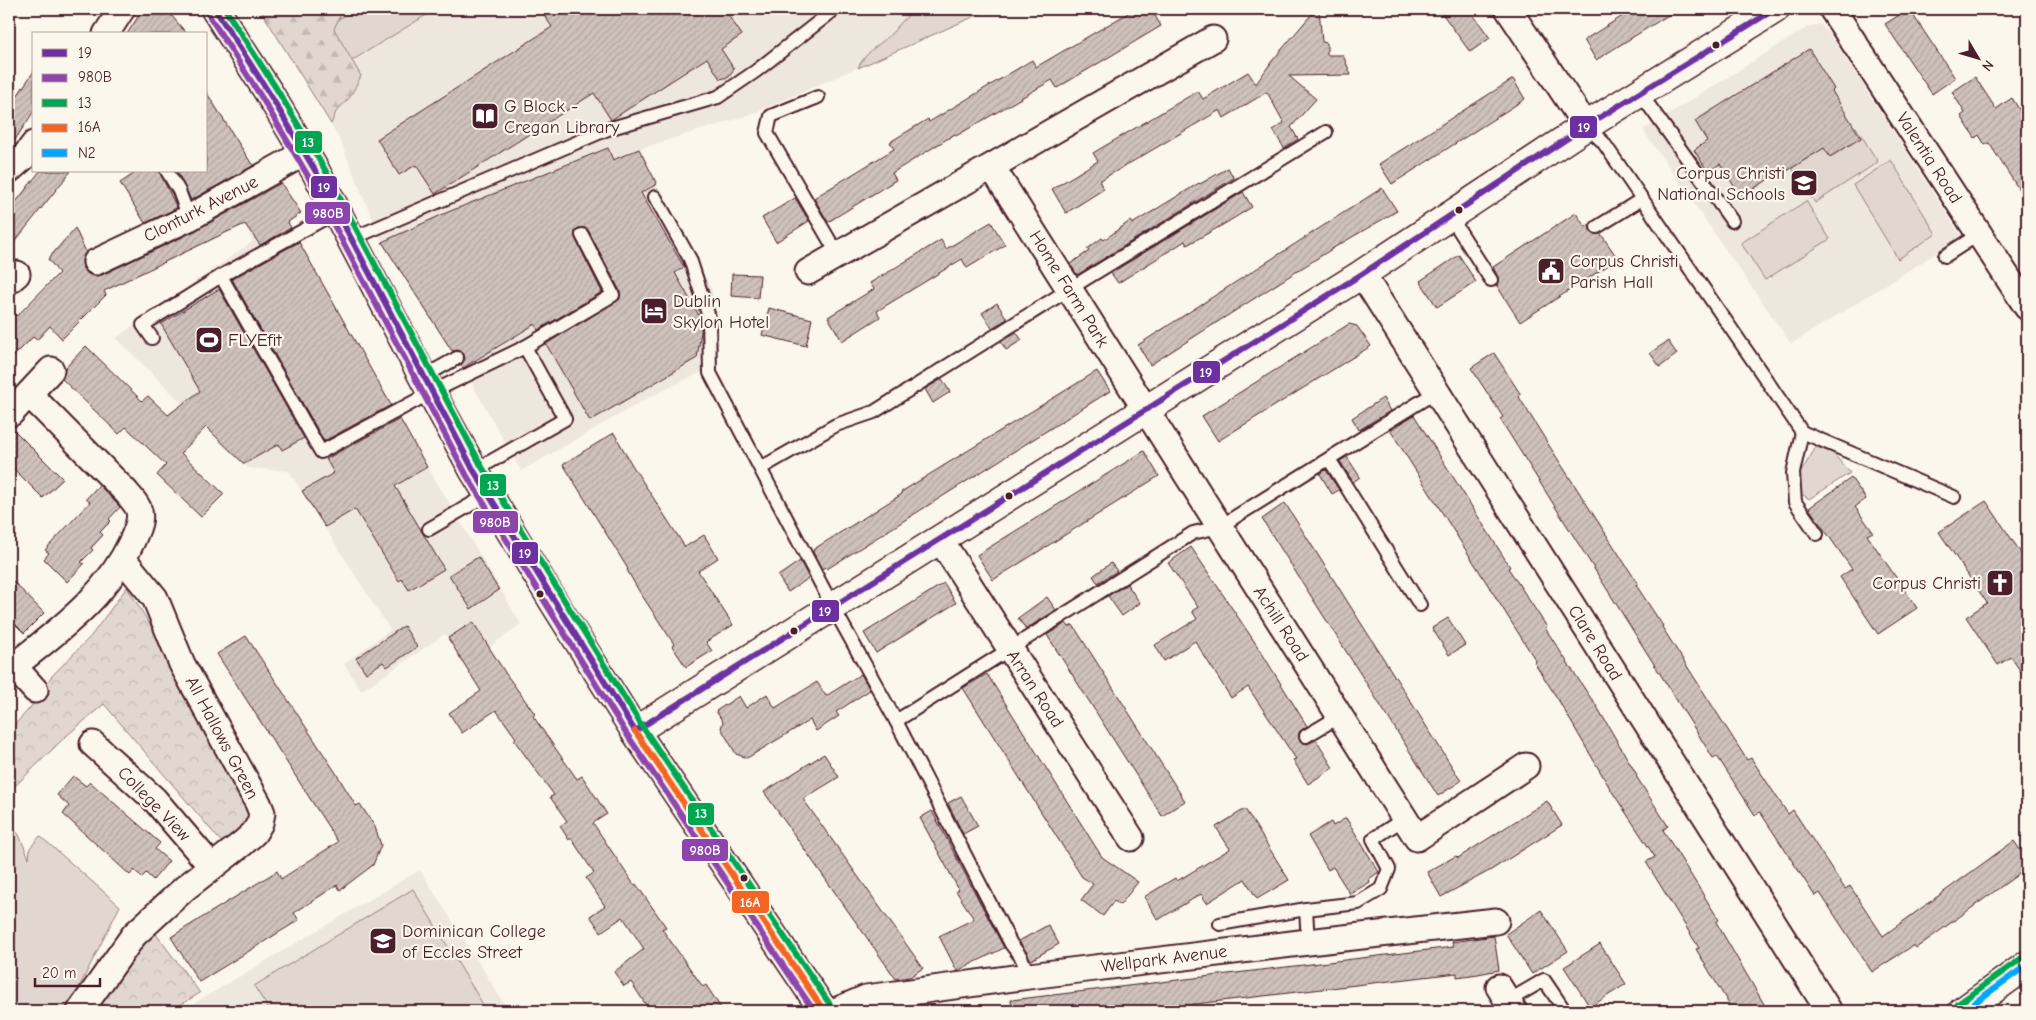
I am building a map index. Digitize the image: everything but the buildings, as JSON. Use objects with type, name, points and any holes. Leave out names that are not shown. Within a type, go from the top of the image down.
[{"type":"street","points":[[107,32],[122,9]]},
{"type":"street","points":[[215,9],[261,80],[338,211],[427,385],[474,471],[635,732],[824,1011]]},
{"type":"street","points":[[1508,9],[1586,126]]},
{"type":"street","points":[[635,732],[1362,274],[1586,126],[1775,9]]},
{"type":"street","name":"Valentia Road","points":[[1832,9],[2027,307]]},
{"type":"street","points":[[808,272],[1212,39]]},
{"type":"street","points":[[9,170],[24,157],[32,147]]},
{"type":"street","name":"Clonturk Avenue","points":[[96,262],[189,218],[304,153]]},
{"type":"street","name":"Home Farm Park","points":[[992,167],[1145,410]]},
{"type":"street","name":"Clare Road","points":[[1362,274],[1829,1011]]},
{"type":"street","points":[[11,413],[51,370]]},
{"type":"street","points":[[29,394],[126,492],[138,509],[138,527],[124,559],[93,600],[11,664],[35,690]]},
{"type":"street","name":"Achill Road","points":[[1145,410],[1411,828]]},
{"type":"street","name":"Arran Road","points":[[940,539],[1131,838]]},
{"type":"street","name":"All Hallows Green","points":[[80,1011],[134,935],[254,833],[260,823],[262,812],[182,664],[155,598],[124,559]]},
{"type":"street","name":"College View","points":[[93,744],[154,799],[212,867]]},
{"type":"street","points":[[1411,828],[1526,766]]},
{"type":"street","name":"Wellpark Avenue","points":[[835,1011],[866,998],[1029,976],[1496,921]]},
{"type":"street","points":[[1963,1011],[2027,965]]},
{"type":"lane","points":[[351,239],[608,129],[718,97],[756,71],[835,9]]},
{"type":"lane","points":[[1640,93],[1732,221]]},
{"type":"lane","points":[[818,97],[772,116],[767,133],[838,256]]},
{"type":"lane","points":[[1586,126],[1603,142],[1802,432],[1954,497]]},
{"type":"lane","points":[[761,468],[836,425],[874,412],[1069,289],[1326,132]]},
{"type":"lane","points":[[168,172],[179,191],[189,218]]},
{"type":"lane","points":[[655,197],[690,259],[709,317],[710,373],[833,607],[896,721],[1011,944],[1021,957],[1029,976]]},
{"type":"lane","points":[[1597,227],[1642,199]]},
{"type":"lane","points":[[152,338],[143,325],[221,276],[338,211]]},
{"type":"lane","points":[[1450,216],[1491,280]]},
{"type":"lane","points":[[1945,256],[1979,234]]},
{"type":"lane","points":[[427,385],[525,347],[613,295],[582,235]]},
{"type":"lane","points":[[221,276],[321,452],[427,385],[457,358]]},
{"type":"lane","points":[[474,471],[565,419],[525,347]]},
{"type":"lane","points":[[896,721],[1193,534],[1219,526],[1436,392]]},
{"type":"lane","points":[[1802,432],[1793,473],[1795,502],[1817,534]]},
{"type":"lane","points":[[1329,459],[1420,605]]},
{"type":"lane","points":[[429,529],[489,494]]},
{"type":"lane","points":[[1306,736],[1340,716]]},
{"type":"lane","points":[[1220,924],[1306,909],[1358,903],[1381,889],[1389,869],[1373,839],[1411,828]]},
{"type":"lane","points":[[1306,909],[1308,942]]},
{"type":"lane","points":[[1507,1000],[1544,980],[1565,1011]]},
{"type":"shaded area","points":[[260,9],[991,9],[752,114],[639,149],[613,160],[608,148],[448,212],[382,242],[340,140]]},
{"type":"shaded area","name":"Corpus Christi National Schools","points":[[1820,24],[1831,36],[1962,237],[1791,344],[1643,130],[1808,27]]},
{"type":"shaded area","points":[[208,91],[297,238],[391,405],[521,624],[466,664],[445,634],[361,691],[344,664],[390,630],[289,471],[248,468],[116,338],[253,241],[228,197],[197,213],[174,172],[208,172]]},
{"type":"shaded area","points":[[657,185],[712,290],[719,344],[712,367],[648,398],[521,471],[463,368],[565,233]]},
{"type":"shaded area","name":"Dominican College of Eccles Street","points":[[420,870],[509,1011],[181,1011]]},
{"type":"green space","points":[[260,9],[343,9],[334,29],[361,76],[350,97],[336,112],[331,124]]},
{"type":"green space","points":[[355,9],[436,9],[348,63],[326,27]]},
{"type":"green space","points":[[915,9],[991,9],[858,68],[867,54],[888,37]]},
{"type":"green space","points":[[1856,127],[1878,162],[1815,203],[1792,168]]},
{"type":"green space","points":[[1891,160],[1936,234],[1898,259],[1853,185]]},
{"type":"green space","points":[[1806,201],[1830,239],[1765,280],[1741,243]]},
{"type":"green space","points":[[1816,447],[1833,453],[1850,473],[1809,499],[1797,491],[1799,475]]},
{"type":"green space","points":[[127,587],[163,646],[247,804],[250,824],[224,845],[104,704],[64,738],[9,792],[9,731],[30,708],[51,677],[91,636]]},
{"type":"green space","points":[[9,822],[19,835],[29,858],[30,848],[40,836],[120,906],[67,1011],[9,1011]]},
{"type":"green space","name":"Dominican College of Eccles Street","points":[[413,889],[487,1011],[270,1011],[254,986]]},
{"type":"green space","points":[[153,930],[200,993],[170,1011],[96,1011],[118,973]]},
{"type":"transit line","name":"19","points":[[215,9],[269,93],[316,172],[474,471],[635,731]]},
{"type":"transit line","name":"13","points":[[225,9],[276,88],[324,168],[482,467],[642,726],[831,1006]]},
{"type":"transit line","name":"19","points":[[635,731],[1362,274],[1586,126],[1775,9]]},
{"type":"transit line","name":"980B","points":[[208,14],[262,98],[308,176],[467,476],[628,736],[814,1011]]},
{"type":"transit line","name":"16A","points":[[635,731],[824,1011]]},
{"type":"transit line","name":"13","points":[[1958,1004],[2022,958]]},
{"type":"transit line","name":"N2","points":[[1963,1011],[2027,965]]},
{"type":"place","name":"G Block - Cregan Library","points":[[485,116]]},
{"type":"place","name":"Corpus Christi National Schools","points":[[1804,183]]},
{"type":"place","name":"Corpus Christi Parish Hall","points":[[1551,271]]},
{"type":"place","name":"Dublin Skylon Hotel","points":[[654,311]]},
{"type":"place","name":"FLYEfit","points":[[209,340]]},
{"type":"place","name":"Corpus Christi","points":[[2000,583]]},
{"type":"place","name":"Dominican College of Eccles Street","points":[[383,941]]}]
